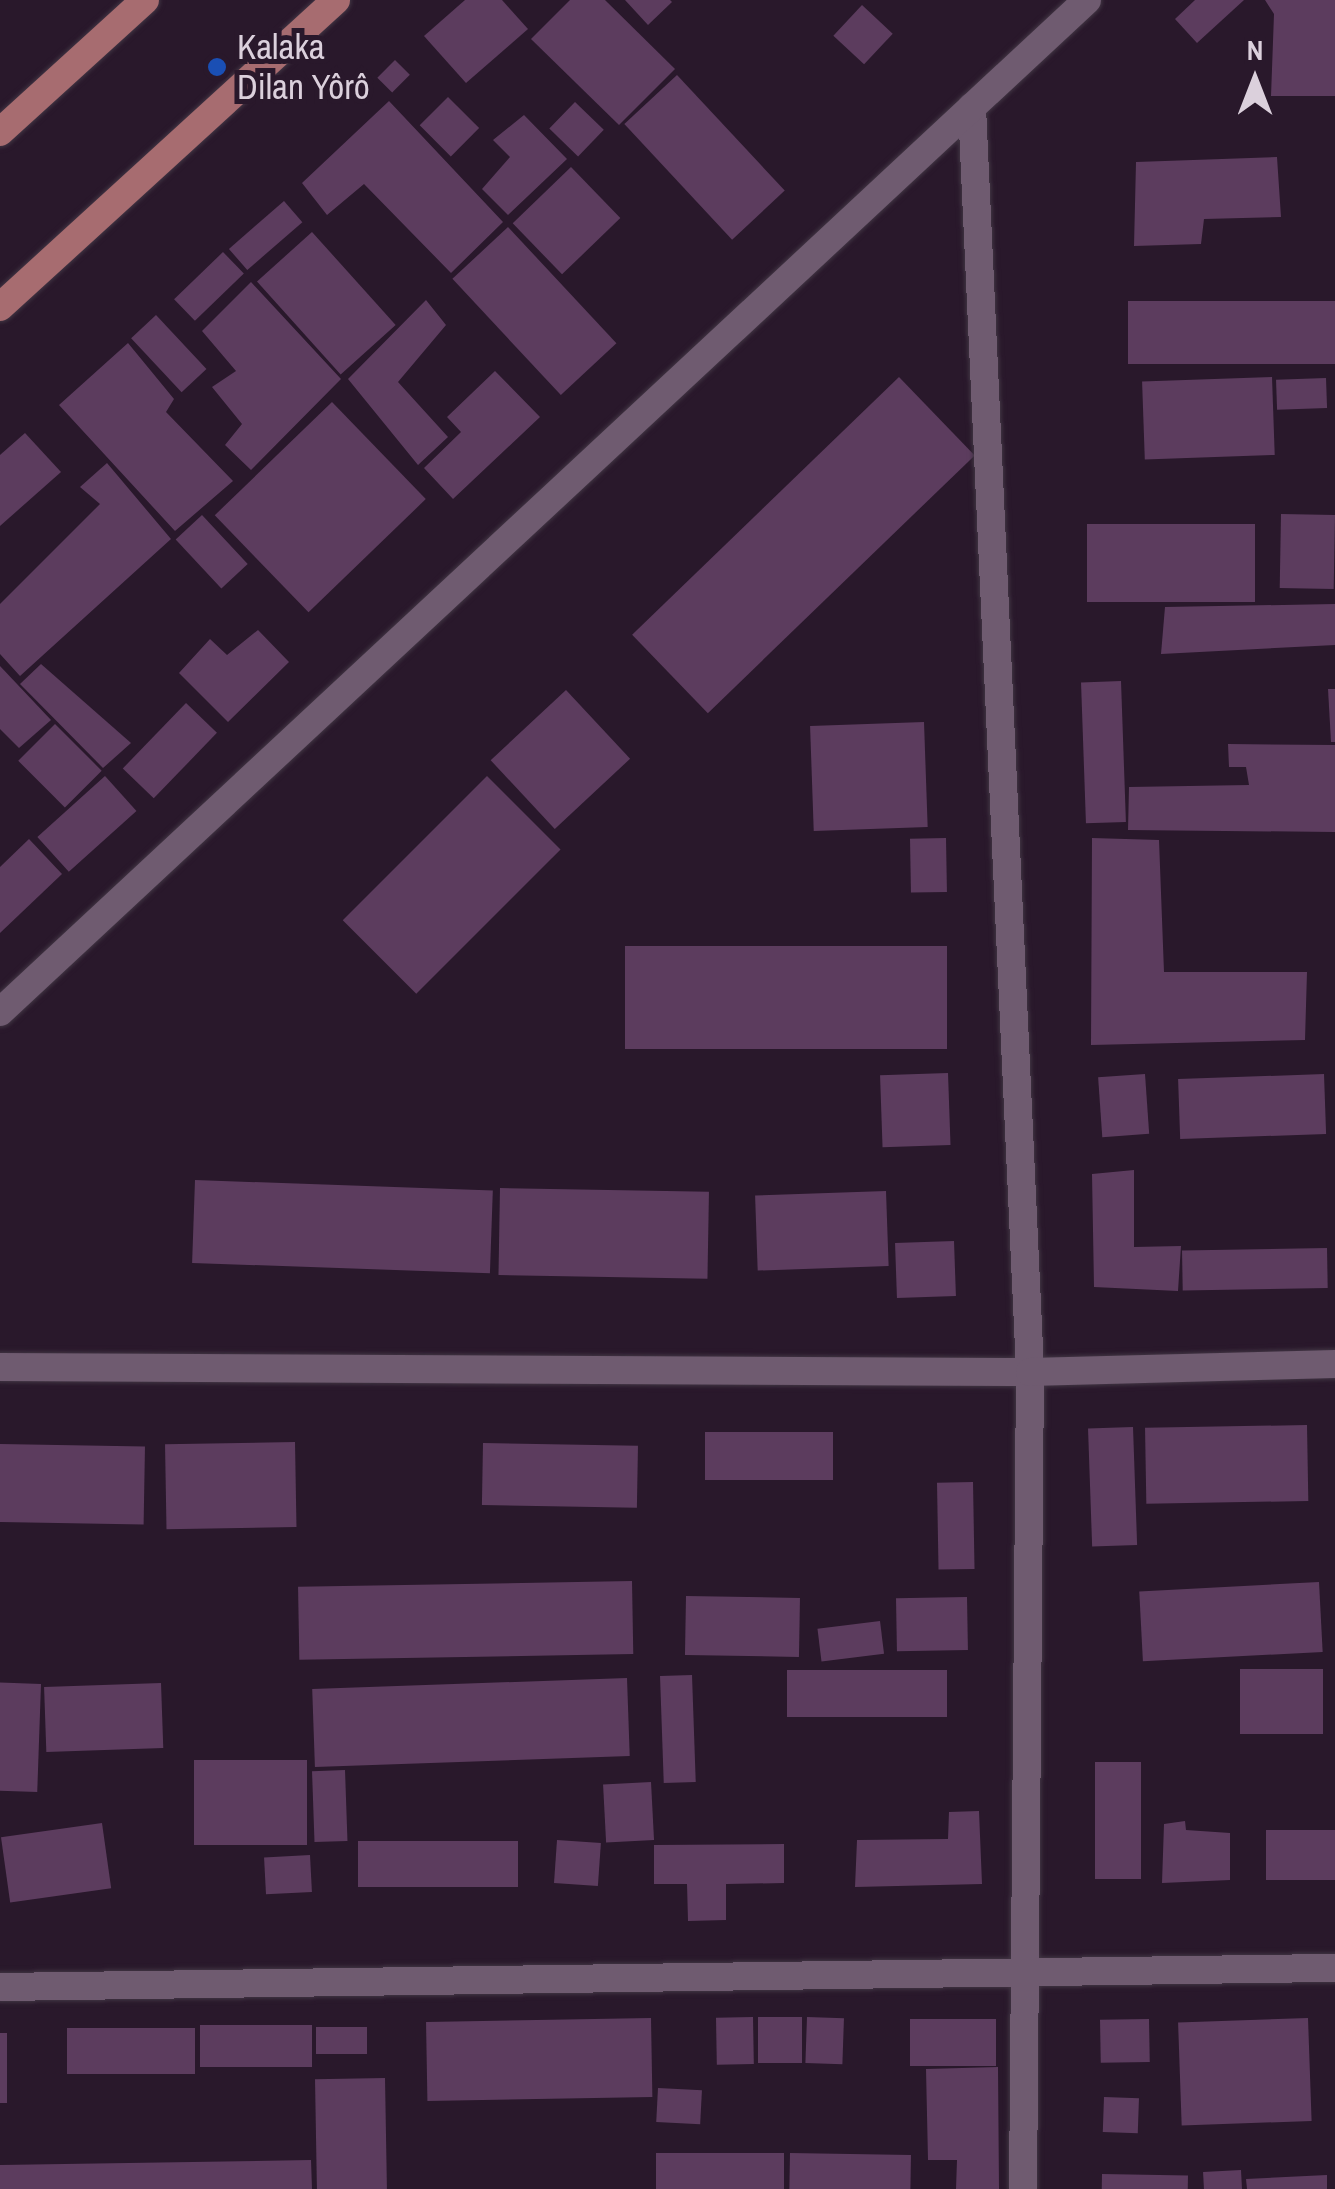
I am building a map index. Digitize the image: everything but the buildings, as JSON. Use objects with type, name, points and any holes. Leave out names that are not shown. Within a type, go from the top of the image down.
[{"type":"main road","points":[[0,132],[146,0]]},
{"type":"main road","points":[[0,307],[336,0]]},
{"type":"street","points":[[0,1012],[1087,0]]},
{"type":"street","points":[[972,107],[1030,1372],[1023,2189]]},
{"type":"street","points":[[0,1367],[1030,1372],[1335,1364]]},
{"type":"street","points":[[0,1987],[1335,1968]]},
{"type":"place","name":"Kalaka Dilan Yôrô","points":[[217,67]]}]
